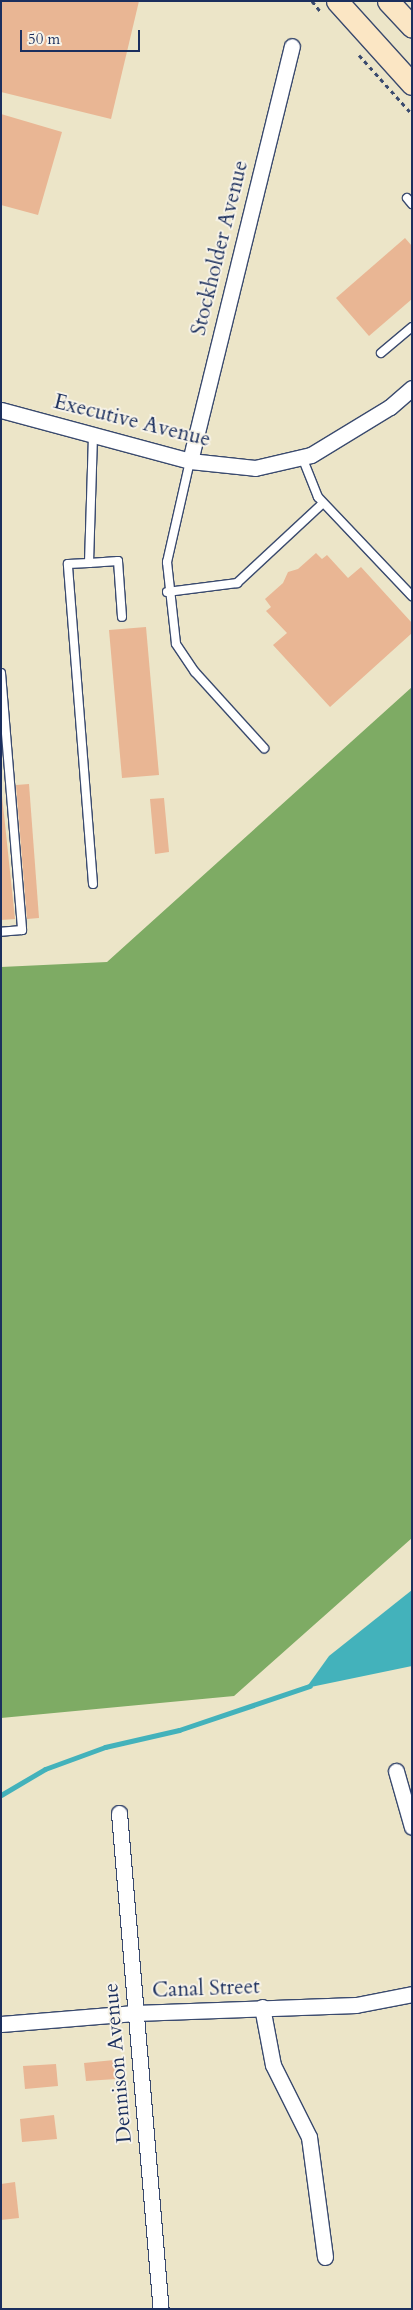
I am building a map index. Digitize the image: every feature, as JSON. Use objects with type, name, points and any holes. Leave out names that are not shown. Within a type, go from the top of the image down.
[{"type":"main road","points":[[337,1],[412,84]]},
{"type":"main road","points":[[388,1],[412,28]]},
{"type":"street","name":"Stockholder Avenue","points":[[190,461],[292,46]]},
{"type":"street","name":"Executive Avenue","points":[[1,410],[190,461],[255,468],[302,457],[390,407],[412,388]]},
{"type":"street","points":[[396,1771],[412,1827]]},
{"type":"street","name":"Dennison Avenue","points":[[120,1813],[135,2013],[162,2309]]},
{"type":"street","name":"Canal Street","points":[[1,2024],[135,2013],[356,2005],[412,1994]]},
{"type":"street","points":[[262,2008],[273,2065],[309,2137],[325,2257]]},
{"type":"lane","points":[[381,353],[412,327]]},
{"type":"lane","points":[[90,562],[93,435]]},
{"type":"lane","points":[[302,457],[323,503],[344,519],[412,596]]},
{"type":"lane","points":[[190,461],[167,562],[167,592],[182,656],[264,748]]},
{"type":"lane","points":[[167,592],[237,583],[323,503]]},
{"type":"lane","points":[[93,884],[68,564],[118,561],[122,617]]},
{"type":"lane","points":[[1,673],[5,769],[22,930],[1,932]]},
{"type":"green space","points":[[412,687],[412,1538],[234,1696],[1,1718],[1,967],[107,962]]},
{"type":"water","points":[[412,1590],[412,1666],[306,1688],[329,1656]]},
{"type":"building","points":[[1,1],[139,1],[111,119],[1,92]]},
{"type":"building","points":[[1,114],[62,132],[38,215],[1,205]]},
{"type":"building","points":[[405,238],[412,246],[412,299],[369,336],[336,298]]},
{"type":"building","points":[[316,553],[322,559],[327,555],[348,578],[361,567],[412,623],[412,633],[330,707],[273,645],[287,633],[266,611],[271,607],[265,599],[283,583],[288,572],[298,569]]},
{"type":"building","points":[[146,627],[159,775],[122,778],[109,630]]},
{"type":"building","points":[[29,784],[39,918],[27,919],[16,785]]},
{"type":"building","points":[[1,786],[15,919],[1,920]]},
{"type":"building","points":[[164,798],[169,852],[155,854],[150,799]]},
{"type":"building","points":[[114,2060],[116,2079],[86,2081],[84,2063]]},
{"type":"building","points":[[56,2064],[58,2086],[25,2089],[23,2066]]},
{"type":"building","points":[[54,2115],[57,2139],[22,2142],[20,2119]]},
{"type":"building","points":[[15,2182],[19,2218],[1,2220],[1,2184]]},
{"type":"waterway","points":[[1,1795],[45,1769],[105,1747],[179,1730],[310,1686]]}]
